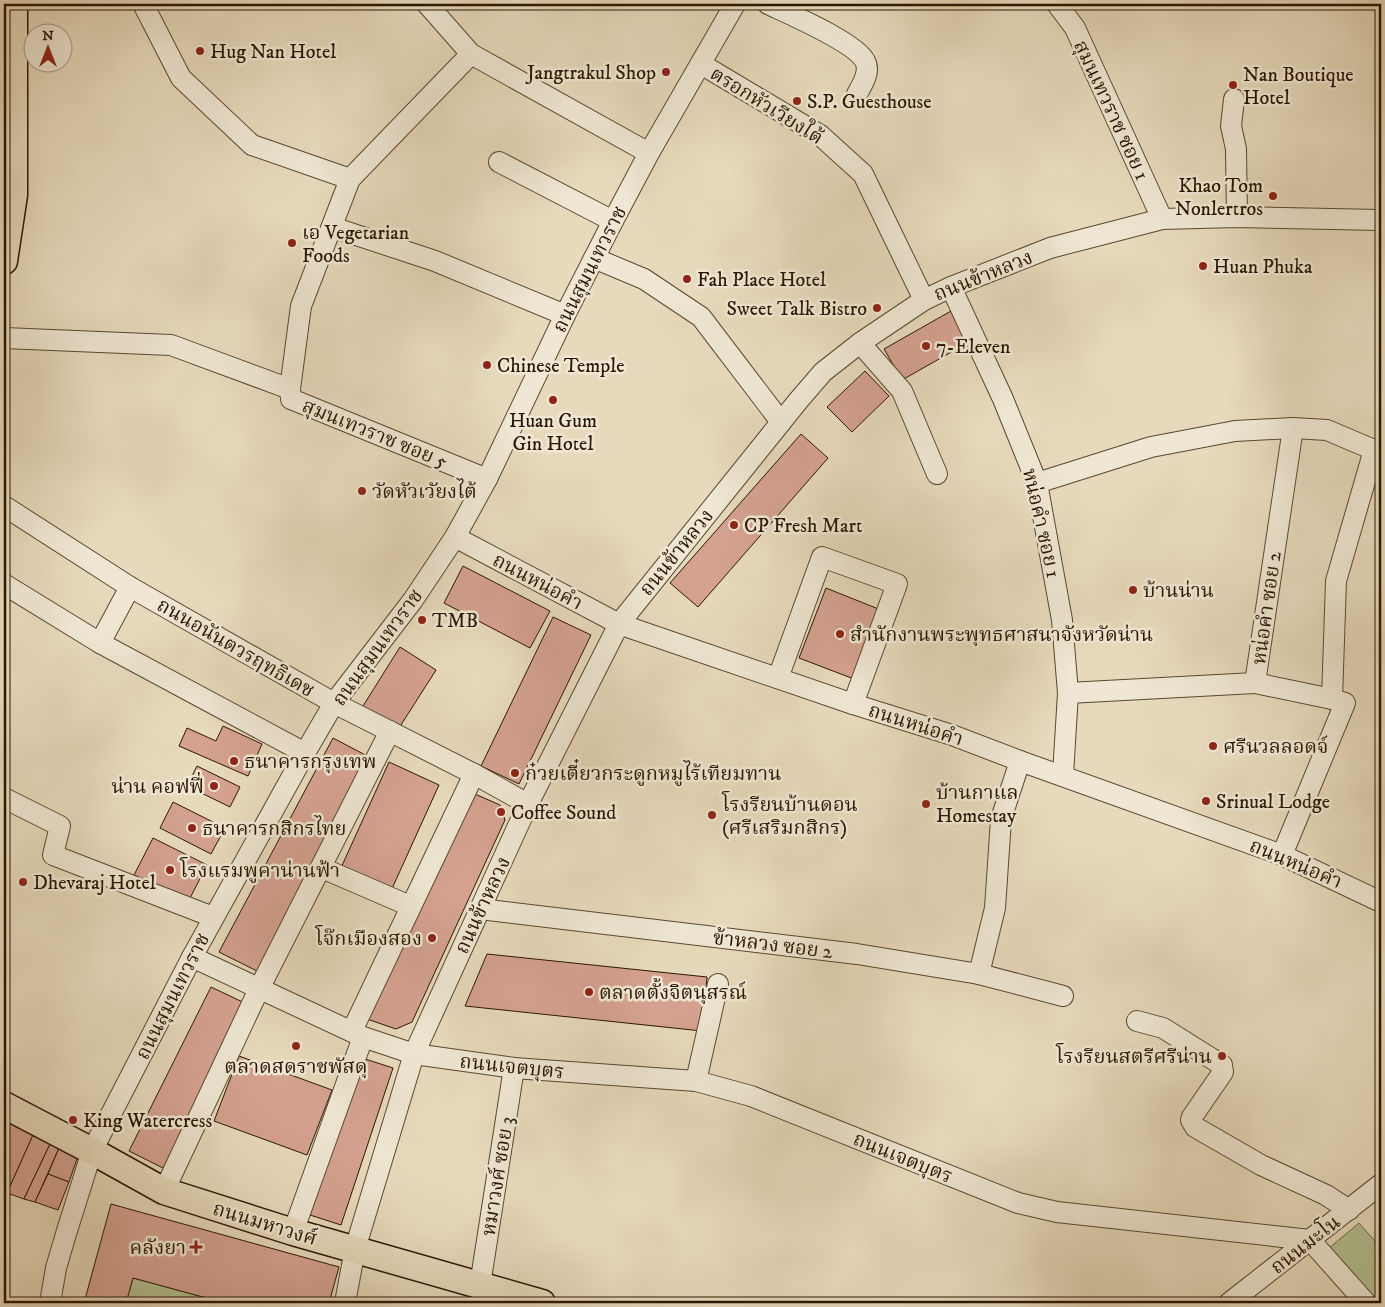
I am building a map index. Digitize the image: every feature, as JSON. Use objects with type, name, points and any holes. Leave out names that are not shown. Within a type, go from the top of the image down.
[{"type":"main road","points":[[4,261],[14,195],[14,4]]},
{"type":"main road","name":"ถนนมหาวงศ์","points":[[4,1105],[92,1150],[164,1191],[293,1232],[542,1303]]},
{"type":"street","points":[[143,4],[180,78],[252,145],[350,179]]},
{"type":"street","points":[[427,4],[471,54],[649,153]]},
{"type":"street","name":"ถนนสุมนเทวราช","points":[[50,1303],[56,1268],[92,1150],[213,917],[305,752],[334,704],[413,600],[455,537],[487,479],[613,221],[649,153],[735,4]]},
{"type":"street","points":[[768,4],[842,41],[860,54],[866,62],[867,69],[865,80],[857,94]]},
{"type":"street","name":"สุมนเทวราช ซอย 1","points":[[1057,4],[1074,28],[1162,219]]},
{"type":"street","points":[[290,394],[300,306],[350,179],[471,54]]},
{"type":"street","name":"ตรอกหัวเวียงใต้","points":[[701,64],[820,135],[863,174],[924,300]]},
{"type":"street","points":[[1234,99],[1231,126],[1236,149],[1237,217]]},
{"type":"street","points":[[499,162],[613,221]]},
{"type":"street","name":"ถนนข้าหลวง","points":[[346,1303],[355,1249],[414,1054],[528,804],[619,624],[823,372],[860,343],[924,300],[951,287],[1050,248],[1162,219],[1237,217],[1381,220]]},
{"type":"street","points":[[332,227],[435,261],[565,316]]},
{"type":"street","points":[[594,258],[644,279],[701,317],[781,422]]},
{"type":"street","name":"หน่อคำ ซอย 1","points":[[951,287],[1003,399],[1037,483],[1062,620],[1068,693],[1063,776]]},
{"type":"street","name":"สุมนเทวราช ซอย 5","points":[[4,338],[171,345],[487,479]]},
{"type":"street","points":[[860,343],[902,391],[937,474]]},
{"type":"street","points":[[1037,483],[1151,447],[1235,431],[1293,428],[1327,430],[1374,450],[1336,581],[1332,699],[1345,703],[1282,855]]},
{"type":"street","name":"หน่อคำ ซอย 2","points":[[1293,428],[1256,683],[1332,699]]},
{"type":"street","name":"ถนนอนันตวรฤทธิเดช","points":[[4,506],[130,586],[334,704],[474,774],[528,804]]},
{"type":"street","name":"ถนนหน่อคำ","points":[[455,537],[619,624],[853,704],[952,735],[1282,855],[1379,895]]},
{"type":"street","points":[[778,678],[822,558],[897,584],[853,704]]},
{"type":"street","points":[[4,584],[100,643],[305,752]]},
{"type":"street","points":[[100,643],[130,586]]},
{"type":"street","points":[[1068,693],[1256,683]]},
{"type":"street","points":[[164,1191],[259,989],[390,731]]},
{"type":"street","points":[[979,974],[994,908],[1001,819],[1020,761]]},
{"type":"street","points":[[293,1232],[357,1034],[410,906],[474,774]]},
{"type":"street","points":[[4,798],[60,826],[53,855],[213,917]]},
{"type":"street","points":[[322,868],[410,906]]},
{"type":"street","name":"ข้าหลวง ซอย 2","points":[[480,909],[857,954],[979,974],[1063,996]]},
{"type":"street","name":"ถนนเจตบุตร","points":[[192,957],[357,1034],[414,1054],[514,1068],[696,1081],[751,1096],[1018,1203],[1057,1212],[1310,1240]]},
{"type":"street","points":[[696,1081],[718,984]]},
{"type":"street","points":[[1137,1021],[1163,1028],[1222,1065],[1223,1072],[1192,1117],[1191,1120],[1195,1127],[1261,1165],[1326,1195],[1349,1210]]},
{"type":"street","name":"หมาวงศ์ ซอย 3","points":[[480,1285],[514,1068]]},
{"type":"street","name":"ถนนมะโน","points":[[1229,1303],[1381,1184]]},
{"type":"street","points":[[1310,1240],[1366,1303]]},
{"type":"green space","points":[[1359,1223],[1381,1248],[1381,1300],[1377,1303],[1328,1249]]},
{"type":"green space","points":[[133,1278],[225,1303],[126,1303]]},
{"type":"building","name":"7-Eleven","points":[[951,311],[969,342],[902,380],[884,349]]},
{"type":"building","points":[[865,371],[889,396],[852,432],[827,407]]},
{"type":"building","points":[[801,434],[828,458],[698,607],[670,583]]},
{"type":"building","points":[[463,566],[550,611],[530,648],[444,603]]},
{"type":"building","name":"สำนักงานพระพุทธศาสนาจังหวัดน่าน","points":[[826,588],[881,610],[854,679],[799,658]]},
{"type":"building","points":[[553,617],[591,635],[519,784],[481,766]]},
{"type":"building","points":[[400,647],[436,670],[399,728],[363,706]]},
{"type":"building","name":"ธนาคารกรุงเทพ","points":[[223,726],[262,744],[248,776],[179,746],[187,728],[216,741]]},
{"type":"building","points":[[333,738],[371,758],[257,971],[219,952]]},
{"type":"building","points":[[389,762],[439,785],[390,893],[340,870]]},
{"type":"building","name":"น่าน คอฟฟี่","points":[[197,766],[240,787],[230,807],[187,786]]},
{"type":"building","points":[[468,791],[500,805],[505,820],[412,1022],[396,1029],[364,1018]]},
{"type":"building","name":"ธนาคารกสิกรไทย","points":[[173,802],[225,828],[211,854],[160,828]]},
{"type":"building","name":"โรงแรมพูคาน่านฟ้า","points":[[153,838],[207,865],[188,902],[134,875]]},
{"type":"building","name":"ตลาดตั้งจิตนุสรณ์","points":[[487,954],[707,977],[702,1031],[465,1006]]},
{"type":"building","points":[[211,987],[249,1005],[167,1170],[129,1151]]},
{"type":"building","points":[[239,1056],[332,1090],[307,1155],[214,1121]]},
{"type":"building","points":[[362,1058],[393,1068],[341,1225],[310,1215]]},
{"type":"building","points":[[6,1121],[33,1135],[7,1193],[4,1192],[4,1127]]},
{"type":"building","points":[[33,1135],[50,1144],[24,1199],[7,1193]]},
{"type":"building","points":[[50,1144],[59,1148],[35,1202],[24,1199]]},
{"type":"building","points":[[59,1148],[77,1159],[69,1182],[48,1174]]},
{"type":"building","points":[[48,1174],[69,1182],[58,1210],[35,1202]]},
{"type":"building","points":[[111,1204],[339,1267],[329,1303],[225,1303],[133,1278],[126,1303],[84,1303]]},
{"type":"place","name":"Hug Nan Hotel","points":[[200,51]]},
{"type":"place","name":"Jangtrakul Shop","points":[[666,72]]},
{"type":"place","name":"Nan Boutique Hotel","points":[[1233,85]]},
{"type":"place","name":"S.P. Guesthouse","points":[[797,101]]},
{"type":"place","name":"Khao Tom Nonlertros","points":[[1273,196]]},
{"type":"place","name":"เอ Vegetarian Foods","points":[[292,243]]},
{"type":"place","name":"Huan Phuka","points":[[1203,266]]},
{"type":"place","name":"Fah Place Hotel","points":[[687,279]]},
{"type":"place","name":"Sweet Talk Bistro","points":[[877,308]]},
{"type":"place","name":"7-Eleven","points":[[926,346]]},
{"type":"place","name":"Chinese Temple","points":[[487,365]]},
{"type":"place","name":"Huan Gum Gin Hotel","points":[[553,400]]},
{"type":"place","name":"วัดหัวเวัยงไต้","points":[[362,491]]},
{"type":"place","name":"CP Fresh Mart","points":[[734,525]]},
{"type":"place","name":"บ้านน่าน","points":[[1133,590]]},
{"type":"place","name":"TMB","points":[[422,620]]},
{"type":"place","name":"สำนักงานพระพุทธศาสนาจังหวัดน่าน","points":[[840,634]]},
{"type":"place","name":"ศรีนวลลอดจ์","points":[[1213,746]]},
{"type":"place","name":"ธนาคารกรุงเทพ","points":[[234,761]]},
{"type":"place","name":"ก๋วยเตี๋ยวกระดูกหมูไร้เทียมทาน","points":[[515,773]]},
{"type":"place","name":"น่าน คอฟฟี่","points":[[214,786]]},
{"type":"place","name":"Srinual Lodge","points":[[1206,801]]},
{"type":"place","name":"บ้านกาแล Homestay","points":[[926,804]]},
{"type":"place","name":"Coffee Sound","points":[[501,812]]},
{"type":"place","name":"โรงรียนบ้านดอน (ศรีเสริมกสิกร)","points":[[712,815]]},
{"type":"place","name":"ธนาคารกสิกรไทย","points":[[192,828]]},
{"type":"place","name":"โรงแรมพูคาน่านฟ้า","points":[[170,870]]},
{"type":"place","name":"Dhevaraj Hotel","points":[[23,882]]},
{"type":"place","name":"โจ๊กเมืองสอง","points":[[432,938]]},
{"type":"place","name":"ตลาดตั้งจิตนุสรณ์","points":[[589,992]]},
{"type":"place","name":"ตลาดสดราชพัสดุ","points":[[296,1046]]},
{"type":"place","name":"โรงรียนสตรีศรีน่าน","points":[[1222,1056]]},
{"type":"place","name":"King Watercress","points":[[73,1120]]},
{"type":"place","name":"คลังยา","points":[[196,1247]]}]
